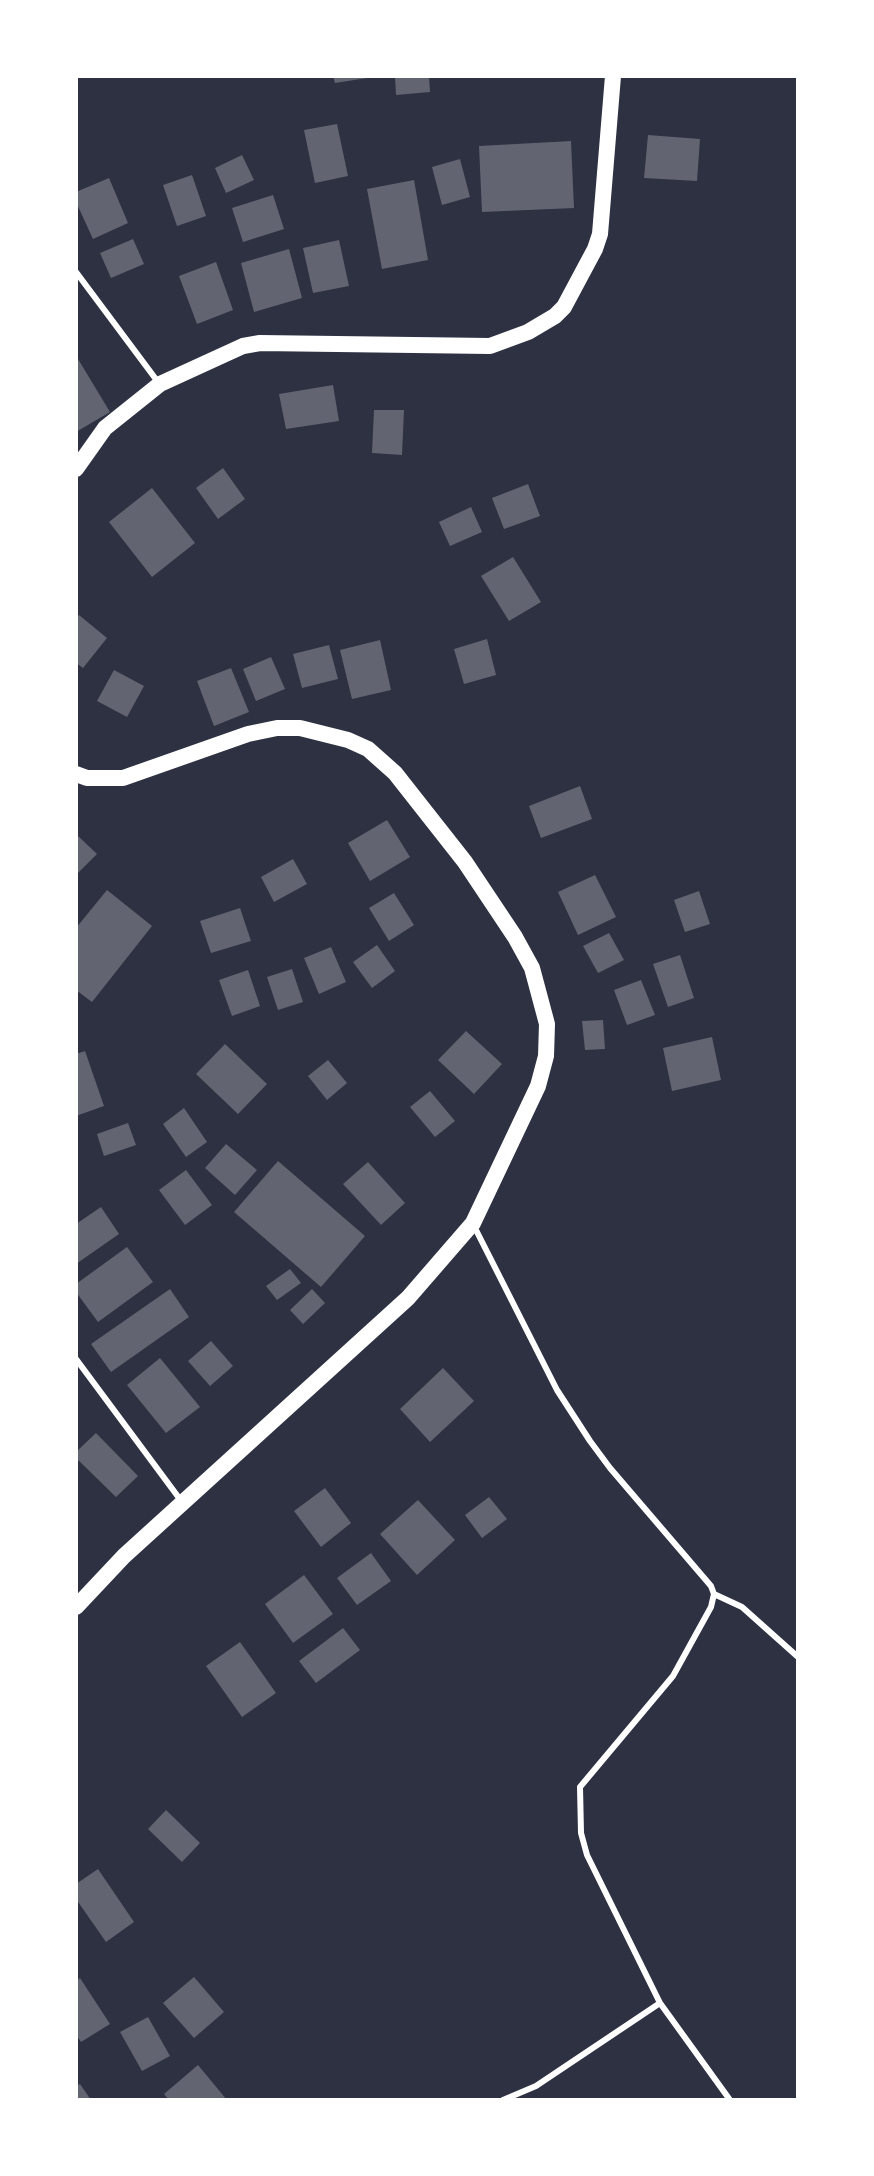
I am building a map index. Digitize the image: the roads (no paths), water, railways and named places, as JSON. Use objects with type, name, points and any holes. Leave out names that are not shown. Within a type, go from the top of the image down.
[{"type":"highway","points":[[76,469],[105,428],[159,384],[252,344],[490,346],[528,332],[555,315],[564,307],[595,249],[600,234],[613,76]]},
{"type":"highway","points":[[76,774],[87,778],[123,778],[248,734],[277,728],[300,728],[348,740],[368,748],[395,773],[465,862],[515,937],[532,968],[547,1023],[546,1056],[538,1086],[473,1223],[408,1298],[124,1556],[76,1607]]},
{"type":"street","points":[[76,272],[159,384]]},
{"type":"street","points":[[473,1223],[557,1389],[590,1441],[610,1468],[711,1586],[714,1594],[711,1607],[673,1676],[580,1787],[581,1833],[587,1855],[660,2003],[730,2100]]},
{"type":"street","points":[[76,1359],[183,1503]]},
{"type":"street","points":[[714,1594],[742,1607],[798,1657]]},
{"type":"street","points":[[503,2100],[536,2086],[660,2003]]}]
